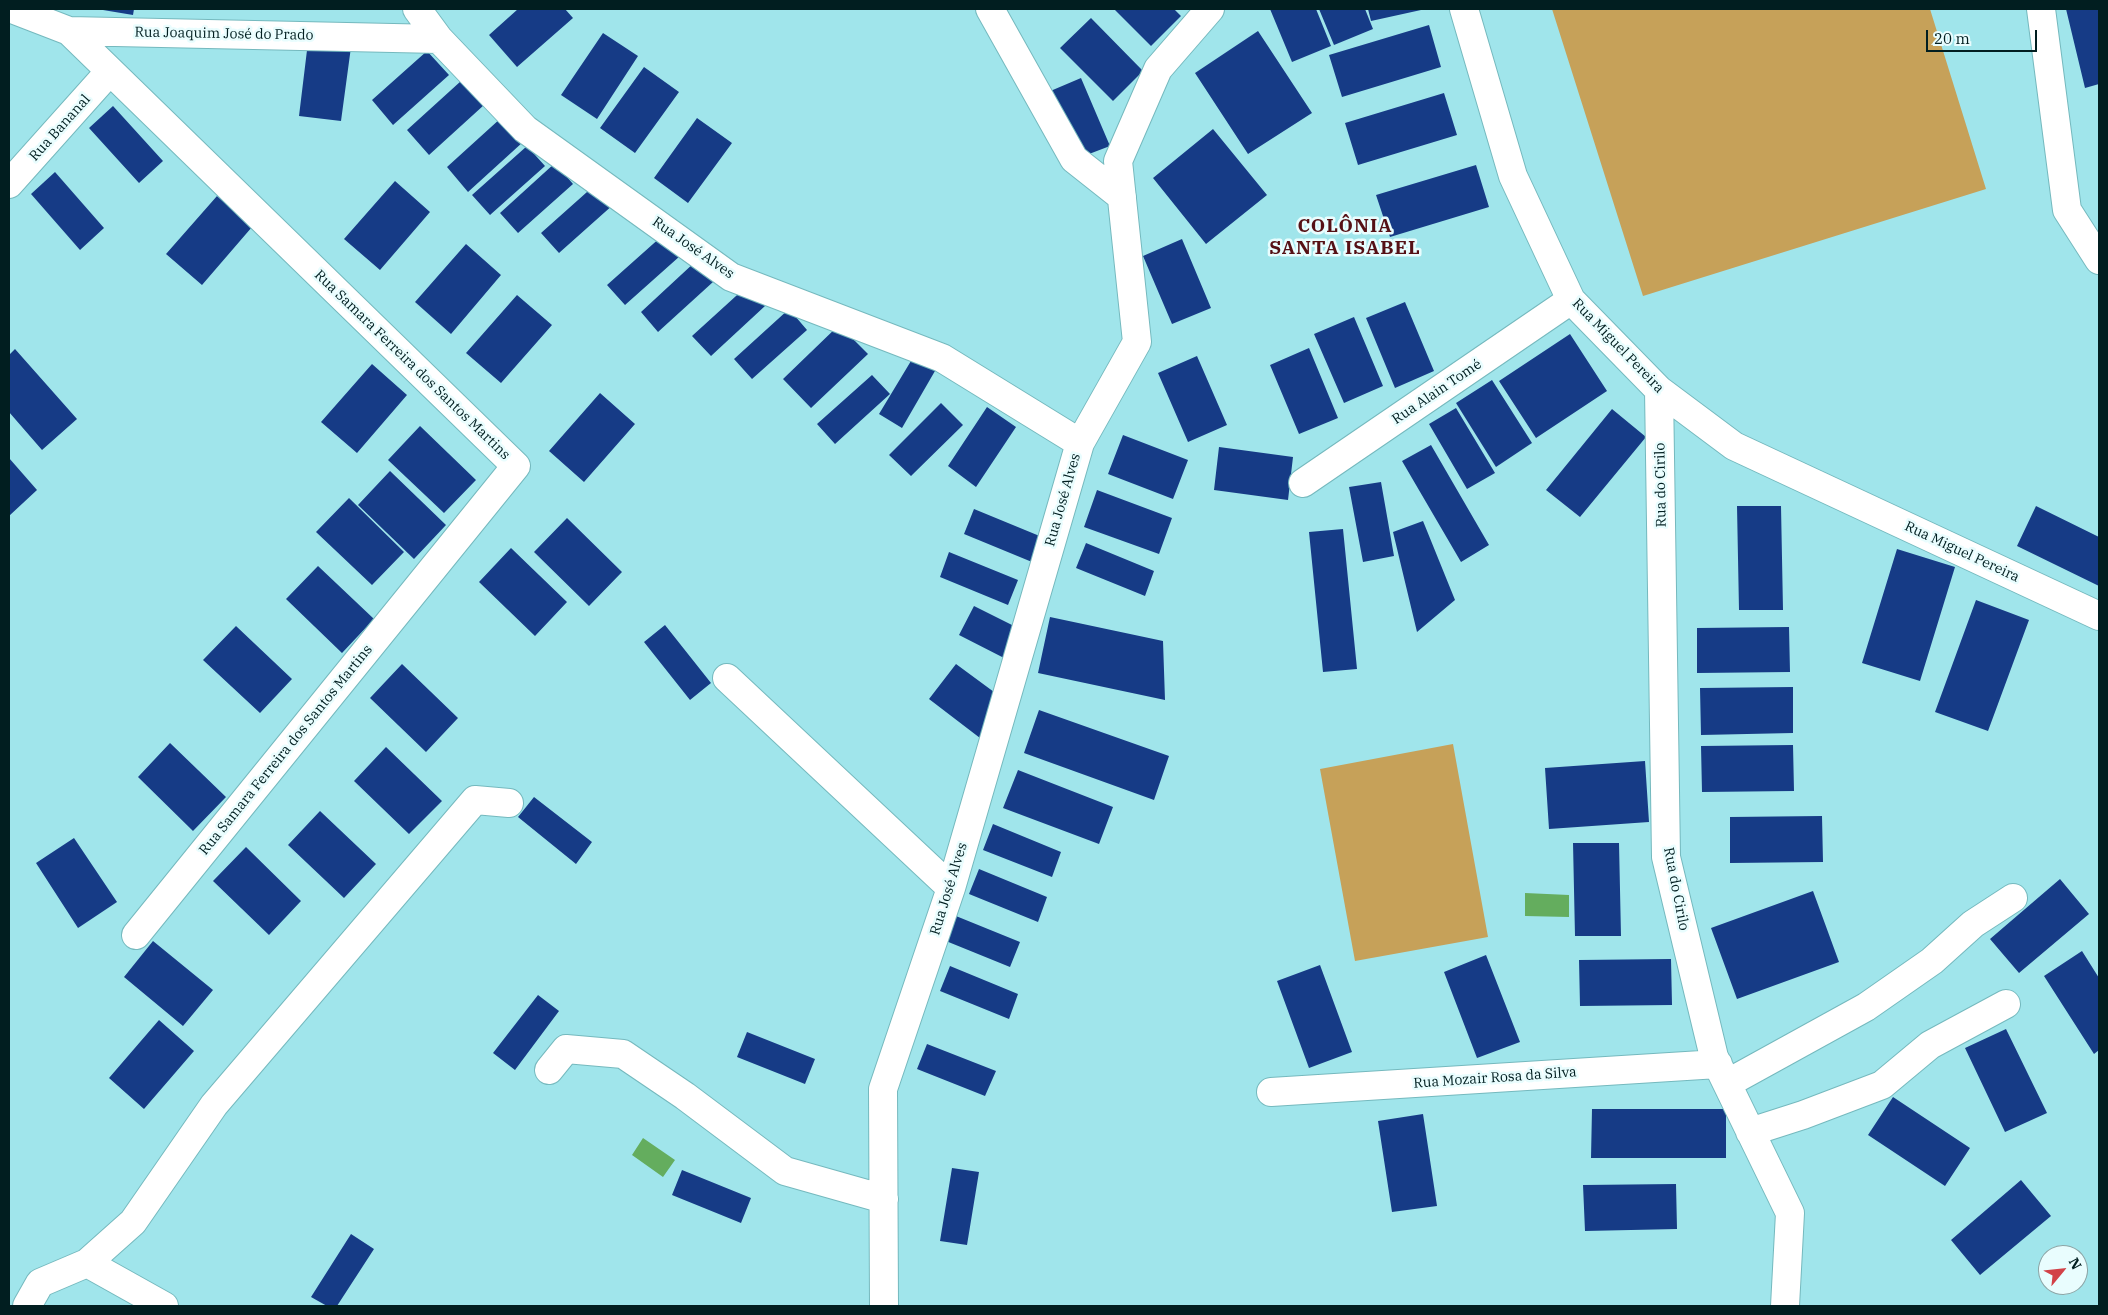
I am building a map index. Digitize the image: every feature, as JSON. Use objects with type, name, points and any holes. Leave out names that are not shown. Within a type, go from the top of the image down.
[{"type":"street","name":"Rua Joaquim José do Prado","points":[[12,9],[70,20],[439,39]]},
{"type":"street","name":"Rua José Alves","points":[[416,9],[439,39],[525,128],[731,277],[942,358],[1080,443],[950,888],[883,1089],[884,1306]]},
{"type":"street","points":[[990,9],[1074,159],[1122,197]]},
{"type":"street","points":[[1080,443],[1137,342],[1118,161],[1158,69],[1210,9]]},
{"type":"street","name":"Rua Miguel Pereira","points":[[1464,9],[1512,176],[1571,300],[1659,390],[1734,446],[2099,616]]},
{"type":"street","points":[[2041,9],[2067,210],[2099,260]]},
{"type":"street","name":"Rua Samara Ferreira dos Santos Martins","points":[[70,20],[110,71],[516,466],[136,934]]},
{"type":"street","name":"Rua Bananal","points":[[9,184],[110,71]]},
{"type":"street","name":"Rua Alain Tomé","points":[[1303,483],[1571,300]]},
{"type":"street","name":"Rua do Cirilo","points":[[1659,390],[1666,857],[1714,1057],[1790,1213],[1785,1306]]},
{"type":"street","points":[[727,678],[950,888]]},
{"type":"street","points":[[27,1306],[40,1283],[87,1263],[133,1222],[214,1105],[475,800],[510,803]]},
{"type":"street","points":[[1723,1074],[1866,1007],[1932,961],[1973,924],[2013,898]]},
{"type":"street","points":[[1750,1132],[1803,1115],[1882,1084],[1930,1045],[2006,1004]]},
{"type":"street","points":[[550,1070],[566,1049],[623,1054],[685,1096],[784,1171],[884,1199]]},
{"type":"street","name":"Rua Mozair Rosa da Silva","points":[[1271,1092],[1723,1074]]},
{"type":"street","points":[[87,1263],[164,1306]]},
{"type":"shaded area","points":[[1552,9],[1930,9],[1986,189],[1643,296]]},
{"type":"shaded area","points":[[1453,744],[1488,937],[1355,961],[1320,769]]},
{"type":"shaded area","points":[[1525,893],[1569,895],[1569,917],[1525,916]]},
{"type":"shaded area","points":[[643,1138],[675,1160],[663,1177],[632,1155]]},
{"type":"building","points":[[97,9],[134,9],[133,15]]},
{"type":"building","points":[[518,9],[565,9],[573,18],[517,67],[489,35]]},
{"type":"building","points":[[1114,9],[1174,9],[1181,16],[1151,46]]},
{"type":"building","points":[[1270,9],[1316,9],[1331,46],[1292,62]]},
{"type":"building","points":[[1319,9],[1365,9],[1373,29],[1334,45]]},
{"type":"building","points":[[1368,9],[1421,9],[1421,10],[1371,21]]},
{"type":"building","points":[[2066,9],[2099,9],[2099,84],[2085,88]]},
{"type":"building","points":[[1091,18],[1143,71],[1113,101],[1060,48]]},
{"type":"building","points":[[1429,25],[1441,67],[1342,97],[1329,55]]},
{"type":"building","points":[[1258,31],[1312,113],[1248,154],[1195,73]]},
{"type":"building","points":[[603,33],[638,56],[597,119],[561,95]]},
{"type":"building","points":[[308,42],[351,47],[341,121],[299,116]]},
{"type":"building","points":[[427,51],[449,75],[393,125],[372,100]]},
{"type":"building","points":[[644,67],[679,92],[635,153],[600,128]]},
{"type":"building","points":[[1081,78],[1110,146],[1089,154],[1041,95]]},
{"type":"building","points":[[461,81],[484,105],[429,155],[407,130]]},
{"type":"building","points":[[1444,93],[1457,135],[1358,165],[1345,123]]},
{"type":"building","points":[[113,106],[163,161],[139,183],[89,128]]},
{"type":"building","points":[[501,118],[523,142],[468,192],[447,167]]},
{"type":"building","points":[[697,118],[732,143],[688,203],[654,178]]},
{"type":"building","points":[[1213,129],[1267,195],[1206,244],[1153,178]]},
{"type":"building","points":[[527,146],[545,166],[490,215],[472,195]]},
{"type":"building","points":[[555,163],[573,184],[518,233],[500,213]]},
{"type":"building","points":[[1476,165],[1489,207],[1390,237],[1376,195]]},
{"type":"building","points":[[55,172],[104,228],[80,250],[31,194]]},
{"type":"building","points":[[395,181],[430,212],[380,270],[344,239]]},
{"type":"building","points":[[596,184],[614,204],[559,253],[541,233]]},
{"type":"building","points":[[217,196],[252,227],[202,285],[166,254]]},
{"type":"building","points":[[662,236],[680,256],[625,305],[607,285]]},
{"type":"building","points":[[1182,239],[1211,308],[1172,324],[1143,256]]},
{"type":"building","points":[[466,244],[501,275],[451,334],[415,302]]},
{"type":"building","points":[[695,262],[713,282],[658,332],[641,312]]},
{"type":"building","points":[[747,286],[765,306],[711,356],[692,336]]},
{"type":"building","points":[[517,295],[552,325],[501,383],[466,353]]},
{"type":"building","points":[[1405,302],[1434,371],[1395,388],[1366,318]]},
{"type":"building","points":[[789,309],[807,330],[752,379],[734,359]]},
{"type":"building","points":[[1354,317],[1383,386],[1344,403],[1314,334]]},
{"type":"building","points":[[839,325],[868,354],[811,408],[783,379]]},
{"type":"building","points":[[1570,334],[1607,391],[1536,438],[1499,381]]},
{"type":"building","points":[[1309,348],[1338,418],[1299,434],[1270,365]]},
{"type":"building","points":[[15,349],[77,419],[42,450],[9,412],[9,355]]},
{"type":"building","points":[[917,351],[939,364],[902,428],[879,414]]},
{"type":"building","points":[[1197,356],[1227,425],[1188,442],[1158,373]]},
{"type":"building","points":[[372,364],[407,395],[357,453],[321,422]]},
{"type":"building","points":[[872,375],[890,394],[835,444],[817,424]]},
{"type":"building","points":[[1492,380],[1532,443],[1496,467],[1456,403]]},
{"type":"building","points":[[600,393],[635,424],[584,482],[549,451]]},
{"type":"building","points":[[941,403],[963,425],[911,476],[889,455]]},
{"type":"building","points":[[987,407],[1016,427],[976,487],[948,466]]},
{"type":"building","points":[[1456,408],[1495,473],[1467,489],[1429,424]]},
{"type":"building","points":[[1612,409],[1646,437],[1580,517],[1546,490]]},
{"type":"building","points":[[420,426],[476,480],[444,513],[388,460]]},
{"type":"building","points":[[1123,435],[1188,460],[1173,499],[1108,474]]},
{"type":"building","points":[[1431,445],[1489,545],[1461,562],[1402,461]]},
{"type":"building","points":[[1219,447],[1293,457],[1288,500],[1214,490]]},
{"type":"building","points":[[9,458],[37,490],[9,516]]},
{"type":"building","points":[[390,471],[446,525],[414,559],[358,505]]},
{"type":"building","points":[[1381,482],[1394,556],[1363,562],[1349,487]]},
{"type":"building","points":[[1097,490],[1172,518],[1159,554],[1084,527]]},
{"type":"building","points":[[349,498],[404,552],[372,585],[316,532]]},
{"type":"building","points":[[1737,506],[1781,506],[1783,610],[1739,610]]},
{"type":"building","points":[[2036,506],[2099,537],[2099,586],[2017,546]]},
{"type":"building","points":[[974,509],[1042,537],[1032,562],[964,534]]},
{"type":"building","points":[[567,518],[622,572],[589,606],[534,552]]},
{"type":"building","points":[[1423,521],[1455,600],[1417,632],[1393,532]]},
{"type":"building","points":[[1343,529],[1357,669],[1323,672],[1309,532]]},
{"type":"building","points":[[1086,543],[1154,571],[1145,596],[1076,568]]},
{"type":"building","points":[[511,548],[567,602],[535,636],[479,582]]},
{"type":"building","points":[[1897,549],[1955,567],[1920,681],[1862,663]]},
{"type":"building","points":[[949,552],[1018,580],[1008,605],[940,577]]},
{"type":"building","points":[[318,566],[374,619],[342,653],[286,599]]},
{"type":"building","points":[[1976,600],[2029,620],[1988,731],[1935,712]]},
{"type":"building","points":[[974,606],[1020,629],[1006,659],[959,635]]},
{"type":"building","points":[[1050,617],[1163,641],[1165,700],[1038,673]]},
{"type":"building","points":[[665,625],[711,683],[690,700],[644,642]]},
{"type":"building","points":[[236,626],[292,679],[260,713],[203,660]]},
{"type":"building","points":[[1789,627],[1790,672],[1697,673],[1697,628]]},
{"type":"building","points":[[402,664],[458,718],[426,752],[370,698]]},
{"type":"building","points":[[956,664],[994,692],[980,738],[929,699]]},
{"type":"building","points":[[1793,687],[1793,733],[1701,735],[1700,688]]},
{"type":"building","points":[[1039,710],[1169,756],[1154,800],[1024,753]]},
{"type":"building","points":[[170,743],[226,797],[193,831],[138,777]]},
{"type":"building","points":[[1793,745],[1794,791],[1702,792],[1701,746]]},
{"type":"building","points":[[386,747],[442,801],[409,834],[354,781]]},
{"type":"building","points":[[1645,761],[1649,822],[1549,829],[1545,768]]},
{"type":"building","points":[[1018,770],[1113,807],[1099,844],[1003,808]]},
{"type":"building","points":[[534,797],[592,842],[576,864],[518,817]]},
{"type":"building","points":[[320,811],[376,864],[344,898],[288,845]]},
{"type":"building","points":[[1822,816],[1823,862],[1730,863],[1730,817]]},
{"type":"building","points":[[993,824],[1061,852],[1052,877],[983,850]]},
{"type":"building","points":[[74,838],[117,902],[78,928],[36,863]]},
{"type":"building","points":[[1573,843],[1619,843],[1621,936],[1575,936]]},
{"type":"building","points":[[246,847],[301,901],[269,935],[213,881]]},
{"type":"building","points":[[979,869],[1047,897],[1038,922],[969,894]]},
{"type":"building","points":[[2060,879],[2089,914],[2019,973],[1990,939]]},
{"type":"building","points":[[1813,891],[1839,962],[1737,999],[1711,928]]},
{"type":"building","points":[[951,914],[1020,942],[1010,967],[941,939]]},
{"type":"building","points":[[153,941],[213,990],[183,1026],[124,977]]},
{"type":"building","points":[[2082,951],[2099,978],[2099,1050],[2094,1054],[2044,976]]},
{"type":"building","points":[[1486,955],[1520,1042],[1477,1058],[1444,972]]},
{"type":"building","points":[[1671,959],[1672,1005],[1580,1006],[1579,960]]},
{"type":"building","points":[[1320,965],[1352,1052],[1309,1068],[1277,981]]},
{"type":"building","points":[[950,966],[1018,994],[1009,1019],[940,991]]},
{"type":"building","points":[[538,995],[559,1011],[515,1070],[493,1053]]},
{"type":"building","points":[[159,1020],[194,1051],[144,1109],[109,1078]]},
{"type":"building","points":[[2006,1029],[2047,1113],[2005,1132],[1965,1048]]},
{"type":"building","points":[[747,1032],[815,1059],[805,1084],[737,1057]]},
{"type":"building","points":[[927,1044],[996,1071],[985,1096],[917,1069]]},
{"type":"building","points":[[1893,1097],[1970,1148],[1945,1186],[1868,1135]]},
{"type":"building","points":[[1592,1109],[1726,1109],[1726,1158],[1591,1158]]},
{"type":"building","points":[[1423,1114],[1437,1206],[1392,1212],[1378,1121]]},
{"type":"building","points":[[952,1168],[979,1172],[967,1245],[940,1241]]},
{"type":"building","points":[[682,1170],[751,1198],[741,1223],[672,1195]]},
{"type":"building","points":[[2021,1180],[2051,1216],[1980,1275],[1951,1240]]},
{"type":"building","points":[[1676,1184],[1677,1229],[1585,1231],[1583,1185]]},
{"type":"building","points":[[351,1234],[374,1249],[337,1306],[327,1306],[311,1297]]},
{"type":"district","name":"COLÔNIA SANTA ISABEL","points":[[1345,238]]}]
